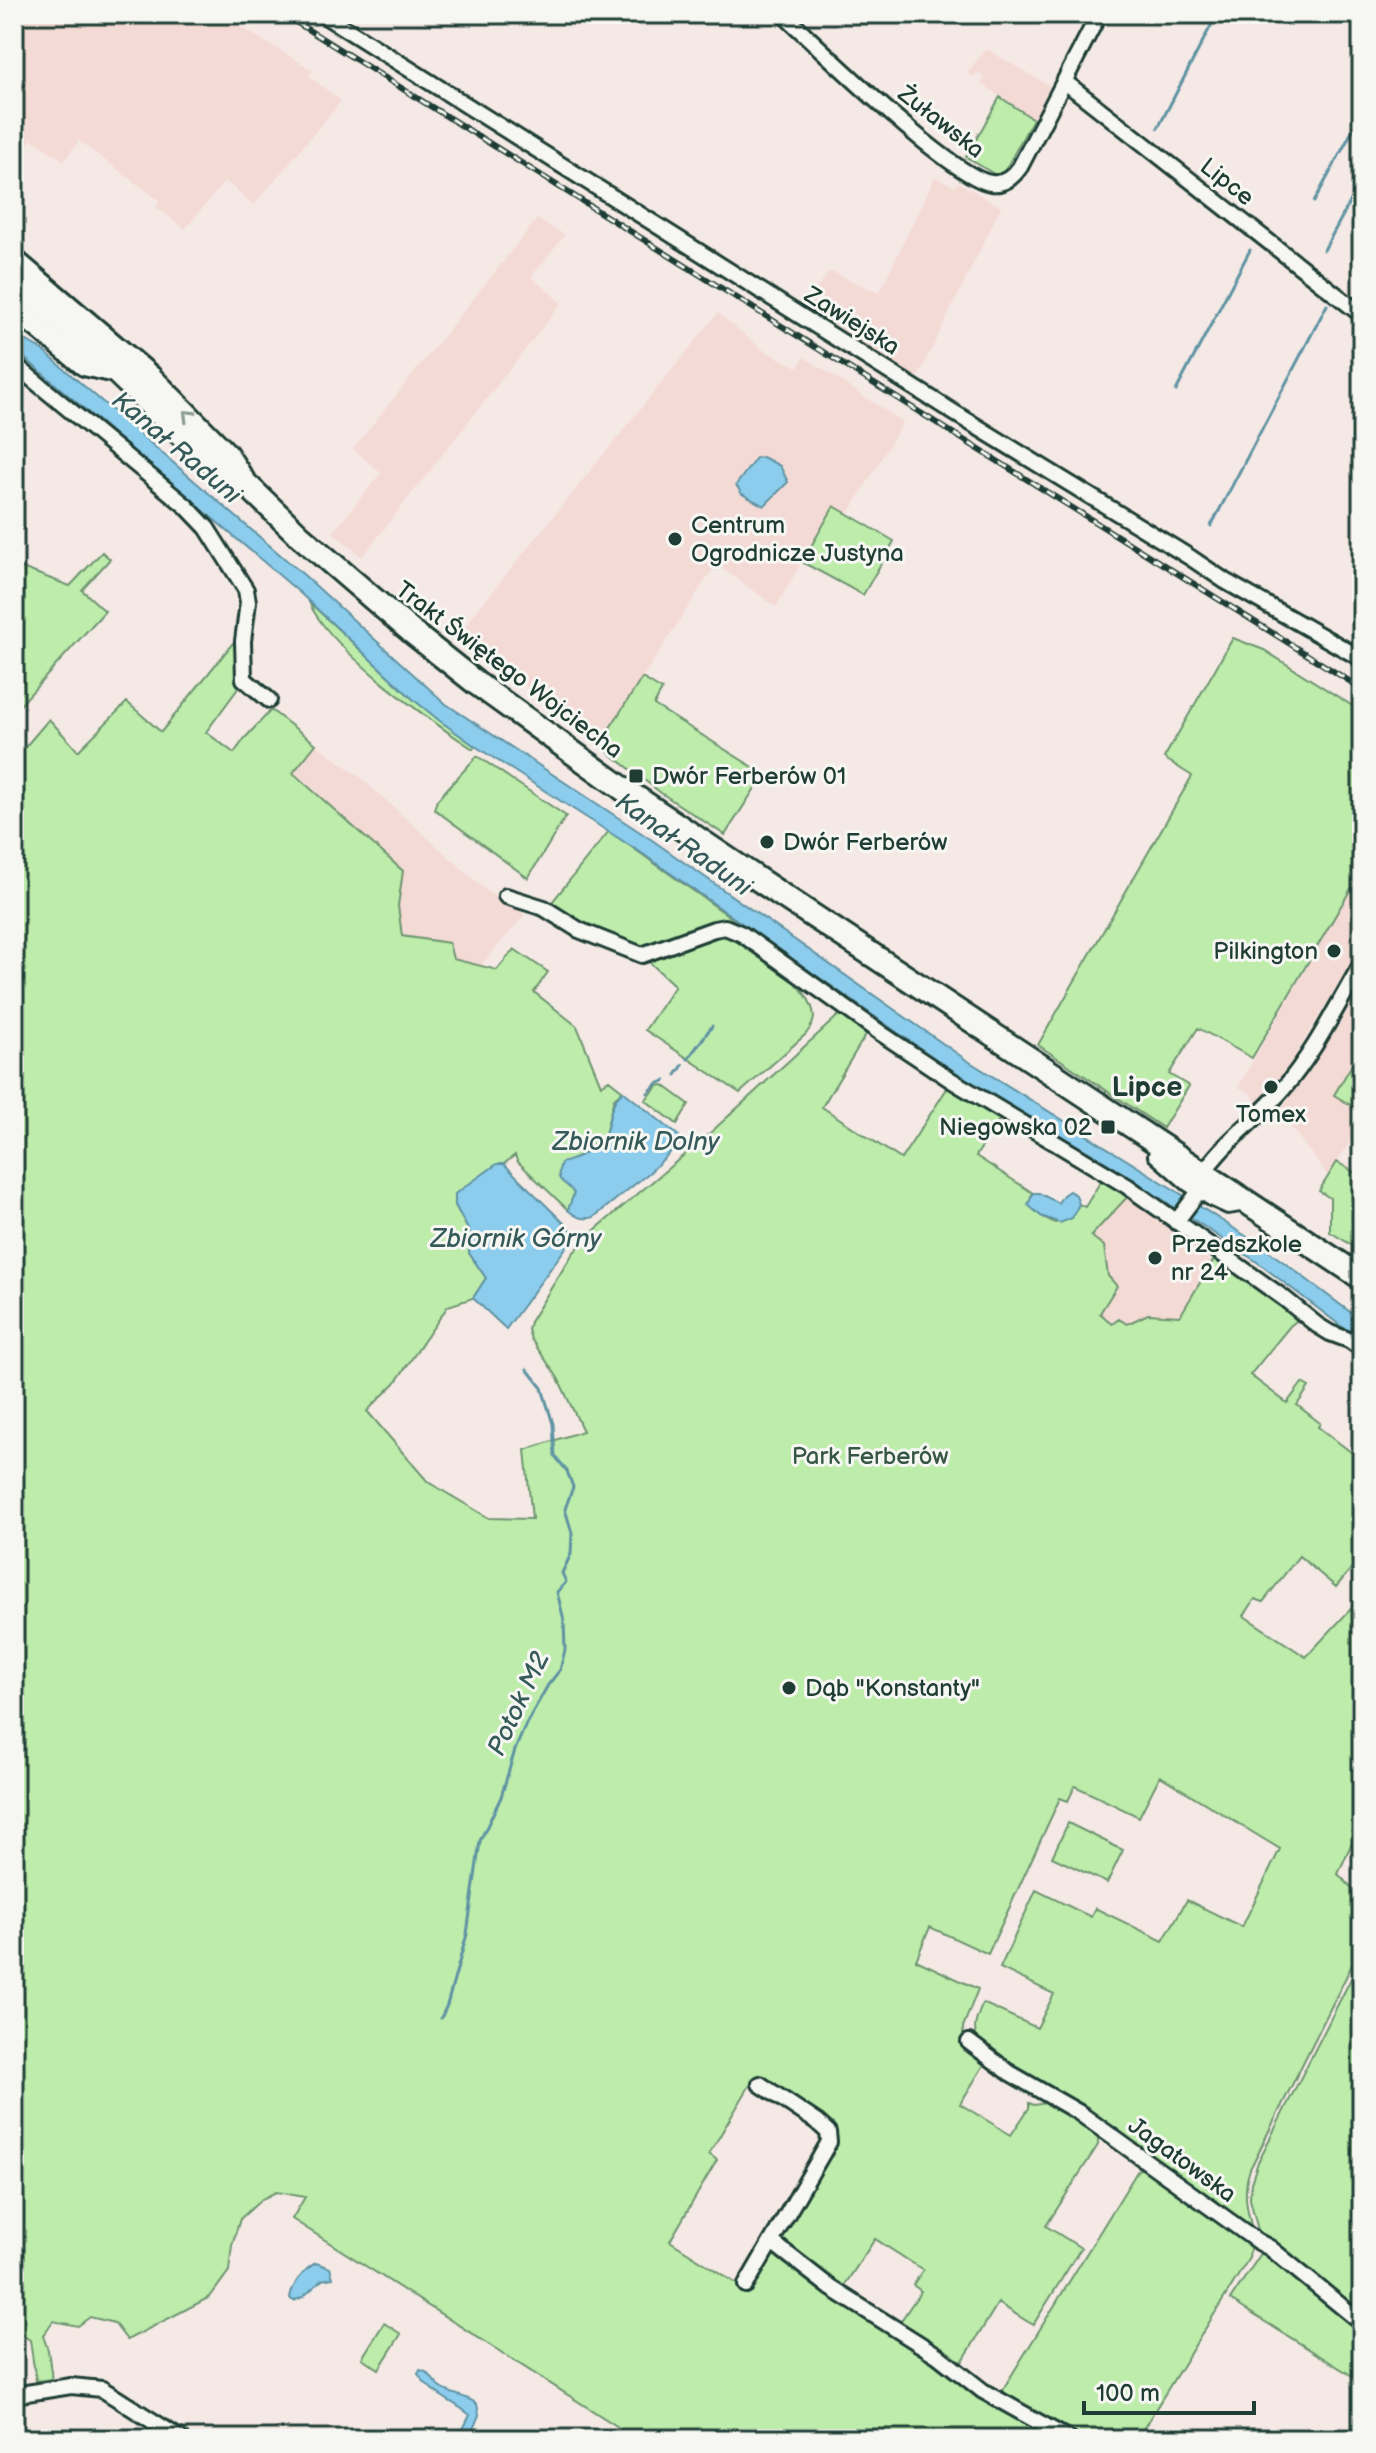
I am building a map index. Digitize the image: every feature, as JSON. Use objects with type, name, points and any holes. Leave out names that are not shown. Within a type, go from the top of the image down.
[{"type":"main road","name":"Trakt Świętego Wojciecha","points":[[14,261],[150,377],[226,454],[244,482],[325,558],[476,683],[634,796],[1159,1145],[1198,1188],[1246,1203],[1362,1278]]},
{"type":"main road","name":"Trakt Świętego Wojciecha","points":[[14,282],[66,324],[214,466],[244,482]]},
{"type":"main road","points":[[16,314],[84,365],[150,377]]},
{"type":"street","name":"Zawiejska","points":[[322,14],[1225,581],[1362,659]]},
{"type":"street","name":"Żuławska","points":[[783,14],[929,145],[986,183],[1003,183],[1015,174],[1099,14]]},
{"type":"street","name":"Lipce","points":[[1065,82],[1362,315]]},
{"type":"street","points":[[14,364],[186,506],[207,528],[246,590],[244,679],[269,700]]},
{"type":"street","points":[[506,896],[544,908],[579,930],[642,955],[714,929],[725,927],[734,930],[939,1072],[1179,1219],[1317,1325],[1362,1349]]},
{"type":"street","points":[[1179,1219],[1225,1145],[1269,1104],[1299,1069],[1362,963]]},
{"type":"street","name":"Jagatowska","points":[[969,2042],[1010,2073],[1078,2112],[1270,2248],[1362,2323]]},
{"type":"street","points":[[746,2285],[829,2142],[828,2132],[817,2122],[760,2084]]},
{"type":"street","points":[[772,2242],[831,2288],[937,2355],[983,2391],[1069,2439]]},
{"type":"street","points":[[14,2395],[71,2386],[102,2389],[181,2439]]},
{"type":"shaded area","points":[[14,14],[219,14],[313,70],[309,76],[341,101],[254,205],[225,181],[185,229],[156,207],[160,201],[79,141],[64,161],[32,139],[14,164]]},
{"type":"shaded area","points":[[986,49],[1050,86],[1033,119],[981,83],[985,79],[978,72],[973,77],[967,73]]},
{"type":"shaded area","points":[[935,177],[955,187],[958,182],[1001,207],[916,381],[802,308],[830,271],[879,293]]},
{"type":"shaded area","points":[[537,219],[565,235],[531,277],[562,303],[362,557],[333,532],[381,473],[353,449]]},
{"type":"shaded area","name":"Centrum Ogrodnicze Justyna","points":[[718,313],[763,350],[798,367],[804,357],[903,422],[848,515],[833,507],[776,607],[716,564],[599,745],[459,633]]},
{"type":"shaded area","points":[[316,744],[359,776],[487,891],[506,902],[528,908],[480,966],[453,959],[449,943],[402,936],[398,906],[403,871],[293,773]]},
{"type":"shaded area","points":[[1362,870],[1362,944],[1290,1064],[1259,1105],[1250,1093],[1238,1087]]},
{"type":"shaded area","points":[[1362,983],[1362,1048],[1334,1095],[1362,1112],[1362,1122],[1328,1176],[1280,1113]]},
{"type":"shaded area","name":"Przedszkole nr 24","points":[[1131,1193],[1155,1214],[1203,1246],[1204,1257],[1212,1262],[1180,1316],[1148,1314],[1127,1324],[1113,1324],[1100,1313],[1108,1276],[1104,1246],[1091,1236]]},
{"type":"green space","points":[[1000,97],[1033,119],[1003,174],[994,174],[966,157]]},
{"type":"green space","points":[[834,506],[894,541],[863,595],[802,562]]},
{"type":"green space","points":[[102,552],[110,559],[82,590],[105,611],[14,712],[14,565],[70,586]]},
{"type":"green space","points":[[309,602],[414,700],[475,746],[473,749],[432,721],[357,661],[319,620]]},
{"type":"green space","name":"Park Ferberów","points":[[241,633],[239,687],[206,732],[234,753],[271,710],[316,744],[293,773],[403,871],[398,906],[402,936],[449,943],[453,959],[497,970],[514,949],[548,972],[534,992],[577,1026],[601,1085],[609,1080],[623,1091],[614,1098],[605,1135],[573,1160],[570,1187],[574,1194],[568,1210],[517,1161],[515,1155],[504,1164],[497,1164],[455,1205],[471,1235],[469,1253],[486,1278],[473,1298],[448,1306],[395,1383],[367,1411],[428,1482],[489,1518],[532,1519],[525,1450],[583,1431],[558,1378],[531,1339],[528,1330],[530,1322],[573,1253],[596,1229],[709,1134],[841,1013],[868,1031],[822,1107],[901,1159],[948,1087],[1001,1117],[976,1156],[1033,1193],[1031,1196],[1041,1216],[1055,1223],[1072,1218],[1079,1204],[1085,1207],[1104,1176],[1123,1193],[1128,1191],[1131,1193],[1091,1236],[1104,1246],[1108,1276],[1117,1286],[1100,1313],[1112,1324],[1119,1319],[1127,1324],[1148,1314],[1180,1316],[1216,1256],[1300,1318],[1250,1375],[1287,1403],[1302,1383],[1309,1387],[1297,1405],[1320,1423],[1318,1427],[1351,1452],[1362,1452],[1362,1556],[1336,1587],[1299,1556],[1263,1602],[1255,1599],[1244,1616],[1306,1657],[1362,1597],[1362,1820],[1338,1874],[1362,1898],[1362,1945],[1250,2169],[1246,2193],[1253,2233],[1094,2119],[1088,2107],[1072,2100],[1064,2101],[981,2048],[976,2036],[976,2021],[983,2003],[1037,2028],[1054,1994],[1000,1968],[1036,1890],[1091,1917],[1095,1908],[1163,1941],[1187,1900],[1242,1927],[1280,1849],[1160,1776],[1139,1817],[1075,1786],[1068,1801],[1060,1798],[988,1954],[930,1927],[916,1960],[978,1989],[963,2027],[964,2044],[987,2060],[960,2104],[1011,2135],[1029,2108],[1029,2103],[1052,2102],[1098,2133],[1098,2145],[1046,2226],[1081,2248],[1033,2325],[998,2303],[959,2367],[898,2325],[921,2291],[913,2285],[923,2270],[875,2239],[842,2289],[783,2247],[781,2237],[833,2144],[825,2124],[757,2077],[709,2154],[717,2160],[670,2241],[745,2289],[769,2249],[1062,2439],[637,2439],[292,2219],[305,2197],[276,2192],[262,2199],[240,2219],[232,2245],[229,2271],[210,2297],[127,2340],[114,2323],[90,2317],[78,2326],[53,2321],[43,2336],[52,2379],[36,2381],[30,2340],[14,2330],[14,748],[20,753],[49,719],[78,751],[127,702],[161,732]]},
{"type":"green space","points":[[1233,638],[1264,650],[1362,712],[1362,870],[1252,1058],[1198,1028],[1169,1074],[1189,1086],[1163,1128],[1038,1045],[1192,776],[1164,758]]},
{"type":"green space","points":[[642,678],[662,690],[654,705],[764,774],[725,835],[661,793],[599,745]]},
{"type":"green space","points":[[477,756],[566,816],[528,878],[434,809],[437,800]]},
{"type":"green space","points":[[609,831],[850,1002],[848,1005],[738,928],[650,949],[633,947],[557,909],[553,901]]},
{"type":"green space","points":[[724,932],[764,955],[792,979],[811,1005],[814,1017],[806,1034],[740,1093],[645,1030],[675,986],[646,959]]},
{"type":"green space","points":[[1362,1048],[1362,1112],[1334,1095]]},
{"type":"green space","points":[[663,1085],[689,1104],[677,1124],[645,1100],[658,1086]]},
{"type":"green space","points":[[1337,1162],[1362,1177],[1362,1239],[1357,1248],[1330,1232],[1330,1198],[1319,1191]]},
{"type":"green space","points":[[1068,1823],[1123,1850],[1107,1883],[1052,1857]]},
{"type":"green space","points":[[1362,1957],[1362,2319],[1260,2238],[1250,2199],[1251,2183],[1258,2162]]},
{"type":"green space","points":[[1147,2166],[1247,2237],[1249,2258],[1137,2439],[1076,2439],[1000,2394],[1138,2170]]},
{"type":"green space","points":[[1264,2249],[1362,2326],[1362,2382],[1230,2300]]},
{"type":"green space","points":[[384,2323],[401,2334],[379,2369],[362,2358]]},
{"type":"water","points":[[24,341],[41,349],[305,576],[446,704],[652,840],[965,1059],[1186,1197],[1178,1210],[1107,1163],[955,1073],[643,854],[440,721],[300,593],[14,352],[14,348]]},
{"type":"water","points":[[763,457],[780,466],[788,482],[764,506],[742,494],[736,485],[756,458]]},
{"type":"water","name":"Zbiornik Dolny","points":[[623,1091],[680,1137],[681,1142],[650,1172],[594,1217],[580,1218],[568,1210],[574,1193],[559,1178],[561,1163],[580,1156],[599,1142],[606,1131],[613,1105]]},
{"type":"water","name":"Zbiornik Górny","points":[[497,1164],[504,1164],[573,1232],[573,1238],[506,1329],[473,1298],[486,1278],[469,1253],[471,1235],[455,1205],[455,1194]]},
{"type":"water","points":[[1069,1191],[1076,1195],[1079,1204],[1072,1218],[1060,1223],[1041,1216],[1028,1205],[1033,1193],[1058,1203]]},
{"type":"water","points":[[1196,1204],[1266,1249],[1362,1321],[1362,1342],[1257,1262],[1188,1216]]},
{"type":"water","points":[[316,2263],[330,2268],[333,2278],[322,2280],[303,2297],[294,2301],[290,2299],[299,2278]]},
{"type":"water","points":[[420,2370],[444,2390],[477,2404],[479,2415],[469,2439],[466,2439],[463,2429],[470,2415],[430,2387],[418,2374]]},
{"type":"waterway","points":[[1158,128],[1217,14]]},
{"type":"waterway","points":[[1314,202],[1362,113]]},
{"type":"waterway","points":[[1324,250],[1362,180]]},
{"type":"waterway","points":[[1176,391],[1250,250]]},
{"type":"waterway","points":[[1211,526],[1327,305]]},
{"type":"waterway","name":"Potok M2","points":[[688,1059],[712,1026]]},
{"type":"waterway","name":"Potok M2","points":[[676,1075],[683,1065]]},
{"type":"waterway","name":"Potok M2","points":[[648,1093],[666,1080]]},
{"type":"waterway","name":"Potok M2","points":[[441,2018],[467,1934],[480,1841],[501,1797],[526,1724],[560,1670],[565,1650],[564,1620],[557,1592],[566,1582],[562,1573],[571,1554],[572,1533],[565,1509],[573,1487],[567,1471],[555,1456],[553,1424],[542,1388],[527,1369]]},
{"type":"railway","points":[[283,14],[1362,689]]},
{"type":"place","name":"Centrum Ogrodnicze Justyna","points":[[675,539]]},
{"type":"place","name":"Dwór Ferberów 01","points":[[636,776]]},
{"type":"place","name":"Dwór Ferberów","points":[[767,842]]},
{"type":"place","name":"Pilkington","points":[[1334,951]]},
{"type":"place","name":"Tomex","points":[[1271,1087]]},
{"type":"place","name":"Niegowska 02","points":[[1108,1127]]},
{"type":"place","name":"Przedszkole nr 24","points":[[1155,1258]]},
{"type":"place","name":"Dąb \"Konstanty\"","points":[[789,1688]]},
{"type":"district","name":"Lipce","points":[[1147,1087]]},
{"type":"water label","name":"Kanał Raduni","points":[[176,448]]},
{"type":"water label","name":"Kanał Raduni","points":[[683,845]]}]
